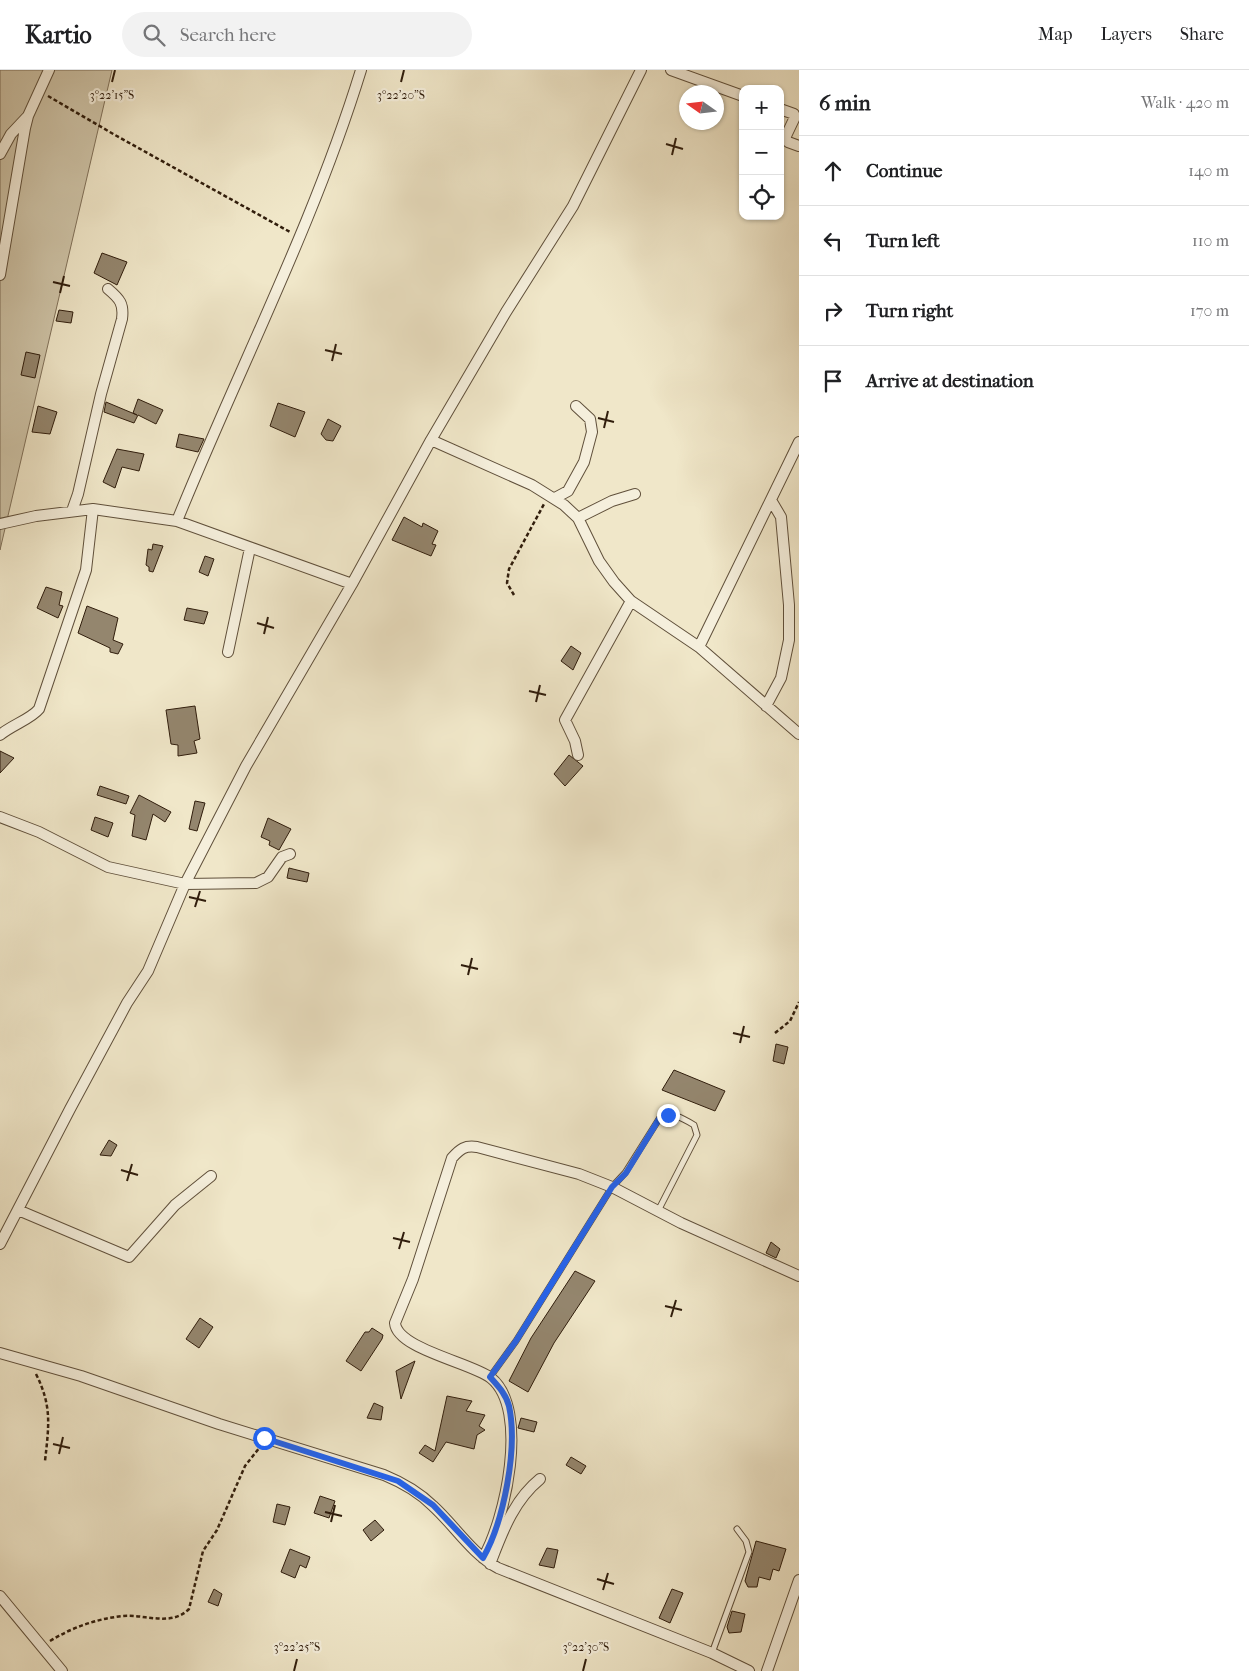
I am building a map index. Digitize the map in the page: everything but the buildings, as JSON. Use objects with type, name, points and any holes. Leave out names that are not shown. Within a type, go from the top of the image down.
[{"type":"street","points":[[0,275],[28,116],[49,70]]},
{"type":"street","points":[[177,521],[214,430],[331,163],[361,70]]},
{"type":"street","points":[[0,1244],[113,1030],[148,971],[185,884],[246,766],[352,584],[431,440],[506,312],[573,206],[641,70]]},
{"type":"street","points":[[671,70],[739,95]]},
{"type":"street","points":[[784,110],[794,114],[795,118],[785,138],[788,142],[799,146]]},
{"type":"street","points":[[0,154],[11,134],[28,116]]},
{"type":"street","points":[[72,511],[78,494],[101,394],[122,319],[121,300],[108,289]]},
{"type":"street","points":[[564,506],[568,491],[584,462],[592,432],[590,419],[576,406]]},
{"type":"street","points":[[431,440],[552,496],[578,518],[599,561],[614,582],[631,600],[699,648],[799,734]]},
{"type":"street","points":[[699,648],[799,442]]},
{"type":"street","points":[[552,496],[568,491]]},
{"type":"street","points":[[578,518],[612,501],[635,494]]},
{"type":"street","points":[[766,706],[781,678],[789,640],[789,605],[781,517],[772,500]]},
{"type":"street","points":[[0,524],[93,509],[177,521],[352,584]]},
{"type":"street","points":[[0,735],[18,722],[34,715],[39,709],[86,570],[93,509]]},
{"type":"street","points":[[228,652],[250,548]]},
{"type":"street","points":[[578,755],[575,741],[565,720],[631,600]]},
{"type":"street","points":[[0,817],[39,832],[108,867],[185,884],[256,883],[268,877],[282,857],[290,854]]},
{"type":"street","points":[[486,1561],[504,1498],[511,1450],[509,1405],[502,1389],[490,1377],[425,1349],[399,1333],[395,1328],[396,1318],[413,1279],[452,1158],[462,1147],[477,1147],[579,1174],[612,1187],[658,1211],[799,1276]]},
{"type":"street","points":[[18,1210],[129,1257],[176,1204],[210,1176]]},
{"type":"street","points":[[0,1353],[32,1360],[398,1481],[433,1505],[486,1561],[508,1573],[712,1653],[749,1671]]},
{"type":"street","points":[[486,1561],[512,1511],[522,1496],[540,1479]]},
{"type":"street","points":[[767,1671],[799,1580]]},
{"type":"street","points":[[0,1596],[62,1671]]},
{"type":"lane","points":[[490,1377],[516,1341],[612,1187],[626,1173],[659,1119],[668,1115],[684,1118],[694,1125],[697,1135],[658,1211]]},
{"type":"lane","points":[[712,1653],[749,1552],[746,1541],[737,1528]]},
{"type":"path","points":[[40,91],[115,135],[300,237]]},
{"type":"path","points":[[514,595],[507,583],[509,569],[552,496]]},
{"type":"path","points":[[775,1033],[790,1021],[799,1002]]},
{"type":"path","points":[[32,1360],[34,1371],[44,1388],[48,1408],[45,1460]]},
{"type":"path","points":[[43,1646],[79,1626],[103,1620],[125,1616],[177,1618],[183,1616],[189,1609],[203,1551],[217,1530],[245,1466],[264,1438]]},
{"type":"shaded area","points":[[0,70],[112,70],[0,550]]},
{"type":"route","points":[[264,1438],[398,1481],[433,1505],[483,1558],[498,1523],[509,1473],[511,1450],[509,1405],[502,1389],[490,1377],[516,1341],[612,1187],[626,1173],[659,1119],[668,1115]]}]
